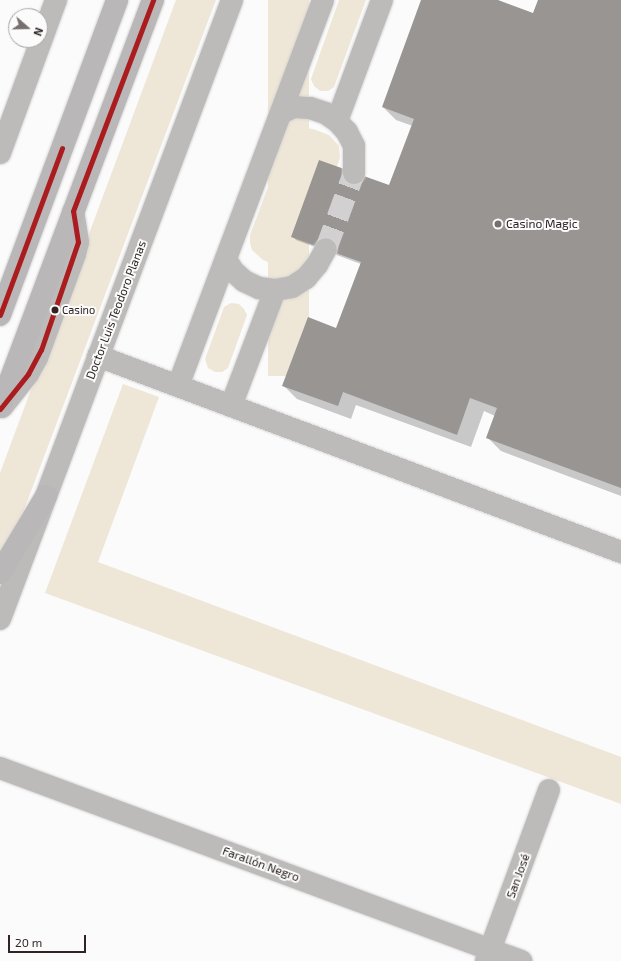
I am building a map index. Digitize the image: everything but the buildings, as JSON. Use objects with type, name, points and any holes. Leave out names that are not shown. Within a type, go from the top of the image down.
[{"type":"highway","points":[[0,315],[117,0]]},
{"type":"highway","points":[[0,408],[153,0]]},
{"type":"highway","points":[[0,573],[46,496]]},
{"type":"street","points":[[0,153],[56,0]]},
{"type":"street","name":"Doctor Luis Teodoro Planas","points":[[0,619],[232,0]]},
{"type":"street","points":[[178,386],[323,0]]},
{"type":"street","points":[[337,121],[382,0]]},
{"type":"street","points":[[281,113],[294,107],[310,108],[325,113],[337,121],[347,132],[354,146],[354,173]]},
{"type":"street","points":[[226,259],[233,271],[244,281],[259,288],[275,290],[292,287],[306,278],[317,265],[326,249]]},
{"type":"street","points":[[231,406],[275,290]]},
{"type":"street","points":[[98,356],[621,552]]},
{"type":"street","name":"Farallón Negro","points":[[0,768],[488,955],[521,961]]},
{"type":"street","name":"San José","points":[[488,955],[549,790]]},
{"type":"shaded area","points":[[176,0],[216,0],[24,510],[0,557],[0,473]]},
{"type":"shaded area","points":[[268,0],[309,0],[309,376],[268,376]]},
{"type":"shaded area","points":[[339,0],[366,0],[334,87],[328,91],[320,91],[314,86],[311,79]]},
{"type":"shaded area","points":[[305,128],[313,129],[329,135],[339,146],[340,158],[306,251],[296,263],[290,266],[277,266],[263,260],[252,250],[250,235],[285,142],[291,134]]},
{"type":"shaded area","points":[[231,303],[239,304],[247,315],[228,368],[222,372],[215,372],[208,368],[205,359],[224,307]]},
{"type":"shaded area","points":[[123,384],[159,397],[98,562],[621,757],[621,804],[45,593]]},
{"type":"tunnel","points":[[326,249],[354,173]]},
{"type":"transit line","points":[[0,409],[28,374],[41,350],[78,242],[73,211],[153,0]]},
{"type":"transit line","points":[[0,315],[62,148]]},
{"type":"place","name":"Casino Magic","points":[[498,224]]},
{"type":"place","name":"Casino","points":[[55,310]]}]
